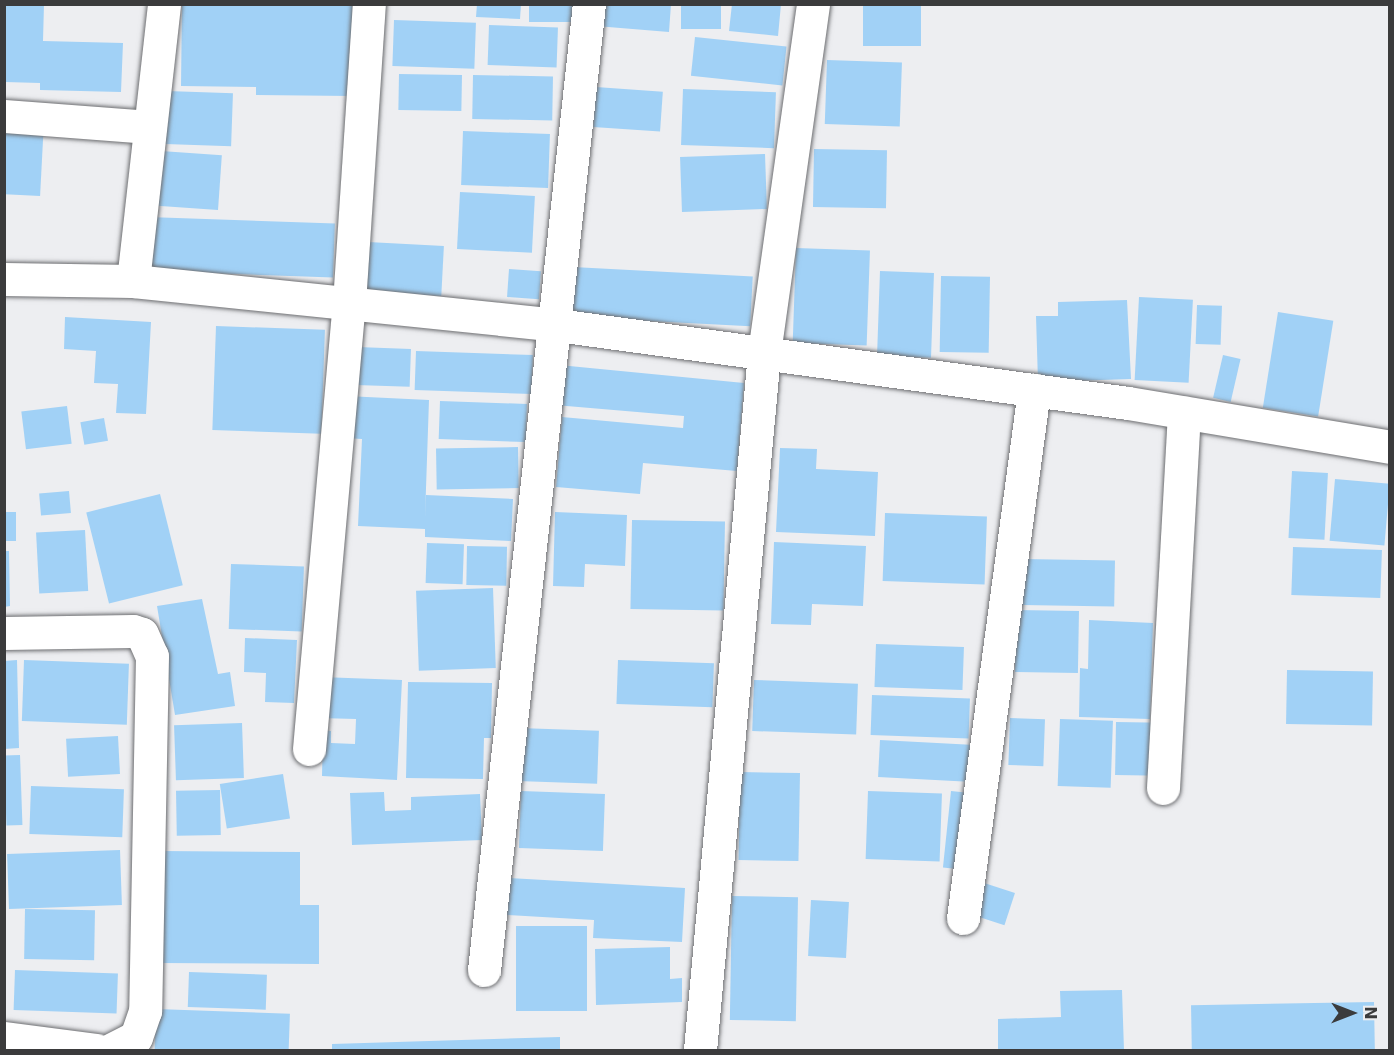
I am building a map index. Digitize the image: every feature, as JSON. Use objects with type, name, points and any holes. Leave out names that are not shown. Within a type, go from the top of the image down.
[{"type":"street","points":[[133,281],[164,4]]},
{"type":"street","points":[[309,749],[349,303],[369,4]]},
{"type":"street","points":[[484,970],[557,325],[589,4]]},
{"type":"street","points":[[700,1050],[764,353],[813,4]]},
{"type":"street","points":[[4,116],[150,127]]},
{"type":"street","points":[[4,279],[133,281],[557,325],[1034,390],[1389,447]]},
{"type":"street","points":[[963,918],[1034,390]]},
{"type":"street","points":[[1163,788],[1184,413]]},
{"type":"street","points":[[4,633],[133,631],[142,634],[152,656],[145,1011],[136,1037],[111,1050]]},
{"type":"street","points":[[4,1038],[96,1050]]},
{"type":"building","points":[[5,4],[44,4],[43,41],[123,43],[121,92],[40,90],[40,83],[5,82]]},
{"type":"building","points":[[182,4],[353,4],[351,96],[256,95],[256,87],[181,86]]},
{"type":"building","points":[[477,4],[521,4],[520,19],[476,17]]},
{"type":"building","points":[[529,4],[574,4],[574,22],[529,22]]},
{"type":"building","points":[[598,4],[671,4],[669,32],[596,26]]},
{"type":"building","points":[[681,4],[721,4],[721,29],[681,29]]},
{"type":"building","points":[[732,4],[781,4],[778,36],[729,31]]},
{"type":"building","points":[[863,4],[921,4],[921,46],[863,46]]},
{"type":"building","points":[[394,20],[476,23],[474,69],[392,66]]},
{"type":"building","points":[[489,25],[558,27],[557,67],[488,65]]},
{"type":"building","points":[[695,37],[786,47],[782,85],[691,76]]},
{"type":"building","points":[[827,60],[902,63],[900,127],[825,124]]},
{"type":"building","points":[[399,74],[462,75],[461,111],[398,110]]},
{"type":"building","points":[[473,75],[553,76],[552,120],[472,119]]},
{"type":"building","points":[[596,87],[663,92],[660,132],[593,127]]},
{"type":"building","points":[[683,89],[776,92],[774,148],[681,145]]},
{"type":"building","points":[[167,91],[233,93],[231,146],[165,144]]},
{"type":"building","points":[[4,120],[44,122],[40,196],[4,194]]},
{"type":"building","points":[[463,131],[550,134],[548,188],[461,185]]},
{"type":"building","points":[[814,149],[887,150],[886,208],[813,207]]},
{"type":"building","points":[[161,151],[222,155],[218,210],[157,206]]},
{"type":"building","points":[[765,154],[767,209],[682,212],[680,157]]},
{"type":"building","points":[[460,192],[535,196],[532,253],[457,249]]},
{"type":"building","points":[[148,217],[335,224],[333,277],[146,271]]},
{"type":"building","points":[[368,242],[444,246],[441,296],[365,292]]},
{"type":"building","points":[[796,248],[870,251],[867,346],[793,343]]},
{"type":"building","points":[[573,267],[753,276],[750,326],[570,317]]},
{"type":"building","points":[[509,269],[541,271],[539,299],[507,297]]},
{"type":"building","points":[[880,271],[934,273],[931,358],[877,356]]},
{"type":"building","points":[[941,276],[990,277],[989,353],[940,352]]},
{"type":"building","points":[[1139,297],[1193,300],[1189,383],[1135,380]]},
{"type":"building","points":[[1127,300],[1131,379],[1038,382],[1036,316],[1058,316],[1058,302]]},
{"type":"building","points":[[1197,305],[1222,306],[1221,345],[1196,344]]},
{"type":"building","points":[[1278,312],[1333,321],[1318,417],[1263,408]]},
{"type":"building","points":[[65,317],[151,322],[146,414],[116,413],[118,384],[94,383],[96,351],[64,349]]},
{"type":"building","points":[[216,326],[325,330],[321,434],[212,430]]},
{"type":"building","points":[[357,347],[411,349],[410,387],[356,385]]},
{"type":"building","points":[[416,351],[533,355],[532,394],[415,390]]},
{"type":"building","points":[[1223,355],[1241,359],[1231,402],[1213,398]]},
{"type":"building","points":[[559,365],[744,383],[737,471],[643,463],[640,494],[556,487],[562,417],[683,428],[684,416],[555,405]]},
{"type":"building","points":[[346,396],[429,400],[425,518],[426,495],[513,499],[511,541],[425,537],[425,529],[358,526],[362,439],[345,438]]},
{"type":"building","points":[[440,401],[527,404],[526,442],[439,439]]},
{"type":"building","points":[[67,406],[72,444],[26,449],[21,412]]},
{"type":"building","points":[[104,418],[108,441],[84,445],[80,422]]},
{"type":"building","points":[[518,447],[519,488],[437,489],[436,448]]},
{"type":"building","points":[[780,448],[817,449],[816,469],[878,472],[875,536],[776,532]]},
{"type":"building","points":[[1292,471],[1328,473],[1324,540],[1288,538]]},
{"type":"building","points":[[1335,479],[1390,484],[1384,546],[1330,541]]},
{"type":"building","points":[[69,491],[71,513],[41,516],[39,494]]},
{"type":"building","points":[[160,494],[183,585],[109,604],[86,512]]},
{"type":"building","points":[[4,512],[16,512],[16,541],[4,541]]},
{"type":"building","points":[[555,512],[627,515],[625,566],[585,564],[584,587],[553,586]]},
{"type":"building","points":[[885,513],[987,517],[985,585],[883,581]]},
{"type":"building","points":[[632,520],[725,522],[723,611],[630,609]]},
{"type":"building","points":[[85,530],[88,591],[39,593],[36,533]]},
{"type":"building","points":[[774,542],[866,546],[863,606],[812,604],[811,625],[771,624]]},
{"type":"building","points":[[427,543],[464,544],[463,584],[426,583]]},
{"type":"building","points":[[467,546],[507,547],[506,586],[466,585]]},
{"type":"building","points":[[1293,547],[1382,550],[1380,598],[1291,595]]},
{"type":"building","points":[[4,551],[9,551],[10,606],[4,607]]},
{"type":"building","points":[[1023,559],[1115,561],[1114,607],[1022,605]]},
{"type":"building","points":[[231,564],[304,567],[302,632],[229,629]]},
{"type":"building","points":[[493,588],[496,668],[419,671],[416,591]]},
{"type":"building","points":[[202,599],[218,674],[230,672],[235,706],[175,715],[157,606]]},
{"type":"building","points":[[1016,610],[1079,611],[1078,673],[1015,672]]},
{"type":"building","points":[[1089,620],[1153,623],[1150,719],[1079,717],[1080,668],[1088,669]]},
{"type":"building","points":[[245,638],[297,640],[294,703],[265,702],[266,673],[244,672]]},
{"type":"building","points":[[876,644],[964,647],[962,690],[874,687]]},
{"type":"building","points":[[17,660],[19,748],[4,749],[4,661]]},
{"type":"building","points":[[24,660],[129,664],[127,725],[22,721]]},
{"type":"building","points":[[618,660],[714,663],[712,707],[616,704]]},
{"type":"building","points":[[1287,670],[1373,672],[1372,725],[1286,724]]},
{"type":"building","points":[[321,677],[402,680],[397,780],[322,776],[323,730],[331,731],[331,743],[355,744],[356,719],[319,718]]},
{"type":"building","points":[[754,680],[858,684],[856,735],[752,731]]},
{"type":"building","points":[[408,682],[492,683],[491,738],[484,738],[483,779],[406,778]]},
{"type":"building","points":[[872,695],[970,698],[969,738],[871,735]]},
{"type":"building","points":[[1010,718],[1045,719],[1043,766],[1008,765]]},
{"type":"building","points":[[1060,719],[1113,721],[1111,788],[1058,786]]},
{"type":"building","points":[[1116,722],[1163,723],[1162,776],[1115,775]]},
{"type":"building","points":[[242,723],[244,778],[176,780],[174,725]]},
{"type":"building","points":[[519,728],[599,731],[597,784],[517,781]]},
{"type":"building","points":[[118,736],[120,774],[68,777],[66,739]]},
{"type":"building","points":[[880,740],[975,745],[973,782],[878,777]]},
{"type":"building","points":[[20,755],[22,825],[6,826],[4,756]]},
{"type":"building","points":[[740,772],[800,773],[798,861],[738,860]]},
{"type":"building","points":[[283,774],[290,818],[227,828],[220,784]]},
{"type":"building","points":[[31,786],[124,789],[122,837],[29,834]]},
{"type":"building","points":[[220,790],[221,835],[177,836],[176,791]]},
{"type":"building","points":[[521,791],[605,794],[603,851],[519,848]]},
{"type":"building","points":[[868,791],[942,794],[940,862],[866,859]]},
{"type":"building","points":[[951,791],[970,793],[962,870],[943,868]]},
{"type":"building","points":[[384,792],[385,811],[411,810],[411,797],[480,794],[482,840],[352,845],[350,793]]},
{"type":"building","points":[[120,850],[122,905],[9,909],[7,854]]},
{"type":"building","points":[[159,851],[300,852],[300,905],[319,905],[319,964],[158,963]]},
{"type":"building","points":[[509,878],[685,888],[682,942],[593,938],[594,920],[507,915]]},
{"type":"building","points":[[975,880],[1015,893],[1004,925],[964,912]]},
{"type":"building","points":[[732,896],[798,897],[796,1021],[730,1020]]},
{"type":"building","points":[[811,900],[849,902],[846,958],[808,956]]},
{"type":"building","points":[[25,909],[95,910],[94,960],[24,959]]},
{"type":"building","points":[[516,926],[587,926],[587,1011],[516,1011]]},
{"type":"building","points":[[670,947],[670,979],[682,978],[682,1002],[596,1005],[595,949]]},
{"type":"building","points":[[15,970],[118,974],[117,1014],[14,1010]]},
{"type":"building","points":[[189,972],[267,975],[266,1010],[188,1007]]},
{"type":"building","points":[[1122,990],[1124,1050],[998,1050],[998,1019],[1061,1017],[1060,991]]},
{"type":"building","points":[[1374,1002],[1375,1050],[1192,1050],[1191,1005]]},
{"type":"building","points":[[156,1009],[290,1014],[289,1050],[155,1050]]},
{"type":"building","points":[[560,1037],[560,1050],[332,1050],[332,1044]]}]
